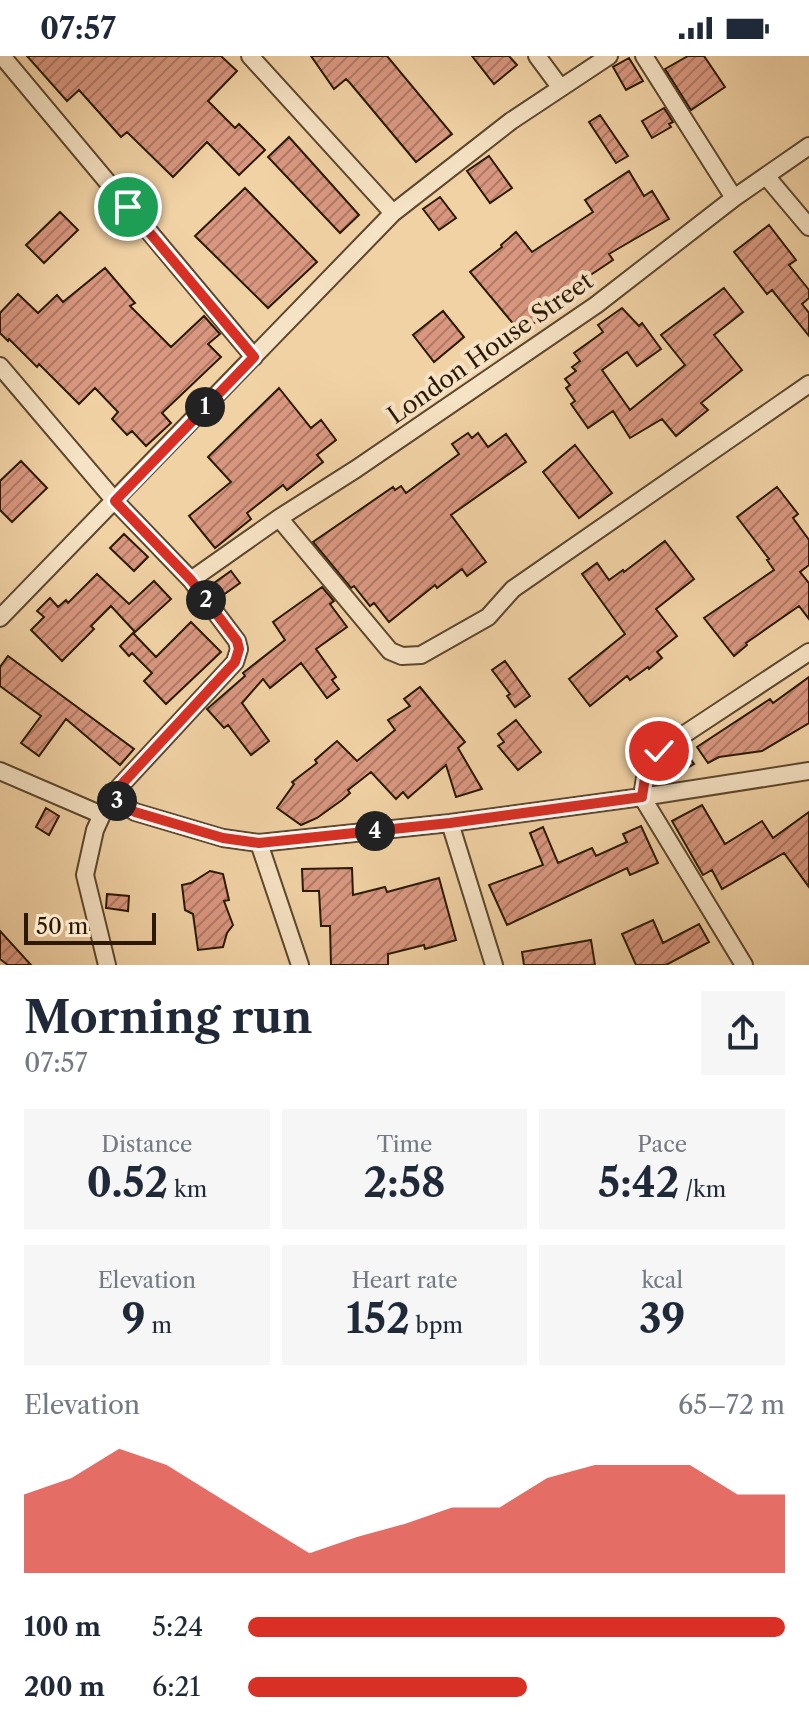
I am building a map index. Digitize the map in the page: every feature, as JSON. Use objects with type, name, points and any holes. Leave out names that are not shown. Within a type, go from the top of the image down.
[{"type":"street","points":[[2,56],[254,357]]},
{"type":"street","points":[[250,56],[393,213]]},
{"type":"street","points":[[537,56],[560,87]]},
{"type":"street","points":[[0,618],[393,213],[511,121],[609,56]]},
{"type":"street","points":[[644,56],[734,198]]},
{"type":"street","name":"London House Street","points":[[191,580],[596,305],[734,198],[809,146]]},
{"type":"street","points":[[766,176],[809,227]]},
{"type":"street","points":[[0,366],[115,501],[191,580],[237,641],[238,656],[235,662],[110,797],[95,830],[85,875],[107,965]]},
{"type":"street","points":[[279,518],[390,651],[402,656],[421,655],[488,617],[513,589],[809,384]]},
{"type":"street","points":[[744,965],[642,797],[646,771],[659,751],[809,652]]},
{"type":"street","points":[[0,771],[102,815]]},
{"type":"street","points":[[110,797],[135,812],[223,838],[259,843],[450,823],[809,771]]},
{"type":"street","points":[[450,823],[494,965]]},
{"type":"street","points":[[259,843],[300,965]]},
{"type":"building","points":[[27,56],[221,56],[237,71],[208,101],[235,128],[239,124],[265,150],[239,175],[207,142],[173,177],[127,132],[121,137],[79,90],[67,101]]},
{"type":"building","points":[[311,56],[387,56],[452,134],[416,162],[350,83],[346,79],[334,89]]},
{"type":"building","points":[[472,56],[509,56],[517,65],[494,84]]},
{"type":"building","points":[[688,56],[704,56],[725,87],[691,110],[665,69]]},
{"type":"building","points":[[629,58],[643,81],[626,90],[613,67]]},
{"type":"building","points":[[664,108],[673,122],[669,124],[671,127],[652,138],[642,121]]},
{"type":"building","points":[[600,115],[628,156],[616,163],[589,122]]},
{"type":"building","points":[[289,137],[359,215],[340,233],[268,157]]},
{"type":"building","points":[[489,156],[512,188],[490,203],[467,171]]},
{"type":"building","points":[[629,171],[644,196],[652,191],[669,219],[609,254],[613,260],[565,292],[571,299],[521,333],[470,272],[516,232],[532,252],[593,212],[585,200]]},
{"type":"building","points":[[245,188],[317,262],[268,308],[195,236]]},
{"type":"building","points":[[440,197],[456,218],[439,230],[423,209]]},
{"type":"building","points":[[60,212],[78,230],[44,263],[26,245]]},
{"type":"building","points":[[769,225],[796,260],[789,265],[809,290],[809,298],[802,304],[809,313],[809,336],[772,290],[767,294],[734,252]]},
{"type":"building","points":[[105,268],[135,303],[130,306],[171,347],[204,316],[220,334],[208,344],[221,357],[162,413],[171,423],[146,446],[132,431],[127,435],[112,419],[118,412],[95,388],[79,404],[39,364],[37,367],[0,333],[0,313],[18,294],[38,313],[57,295],[63,302]]},
{"type":"building","points":[[724,288],[743,312],[714,335],[742,370],[701,403],[708,410],[676,436],[662,419],[630,438],[613,411],[588,428],[571,404],[575,401],[566,388],[570,385],[565,379],[576,371],[572,367],[580,361],[574,353],[603,332],[598,325],[622,308],[639,326],[642,323],[661,349],[637,366],[627,352],[602,370],[630,410],[685,365],[661,335]]},
{"type":"building","points":[[443,311],[464,337],[434,362],[413,335]]},
{"type":"building","points":[[279,388],[311,428],[321,420],[336,440],[317,455],[323,462],[287,490],[283,485],[247,513],[251,519],[215,548],[189,516],[231,482],[208,457]]},
{"type":"building","points":[[468,433],[472,438],[478,433],[488,447],[506,434],[526,462],[451,515],[486,562],[467,576],[462,569],[437,588],[435,585],[389,622],[374,603],[370,606],[354,586],[351,588],[313,542],[393,487],[395,490],[401,486],[406,493],[459,454],[452,444]]},
{"type":"building","points":[[575,445],[612,493],[579,518],[543,472]]},
{"type":"building","points":[[21,461],[47,488],[12,522],[0,510],[0,481]]},
{"type":"building","points":[[777,487],[798,514],[793,518],[809,540],[809,565],[800,572],[809,583],[809,619],[799,606],[746,643],[734,656],[704,618],[774,570],[737,517]]},
{"type":"building","points":[[124,534],[148,557],[134,571],[110,548]]},
{"type":"building","points":[[665,541],[694,579],[656,609],[677,636],[657,652],[662,658],[649,669],[630,680],[627,676],[590,706],[569,679],[625,634],[582,574],[597,563],[609,580]]},
{"type":"building","points":[[231,571],[240,583],[223,595],[214,583]]},
{"type":"building","points":[[97,574],[129,604],[154,581],[171,599],[135,632],[111,606],[91,626],[94,629],[62,661],[31,630],[44,617],[37,611],[50,598],[58,607],[66,600],[68,603]]},
{"type":"building","points":[[322,587],[334,601],[330,604],[347,627],[316,649],[336,677],[332,680],[339,689],[327,698],[301,663],[270,688],[263,679],[242,703],[269,741],[251,755],[228,725],[224,728],[207,709],[245,676],[243,673],[285,640],[273,622]]},
{"type":"building","points":[[191,622],[221,652],[166,704],[144,681],[152,673],[120,646],[133,633],[156,657]]},
{"type":"building","points":[[8,656],[134,749],[120,765],[66,719],[39,756],[21,743],[41,716],[0,686],[0,667]]},
{"type":"building","points":[[505,661],[530,696],[515,707],[507,696],[510,694],[492,670]]},
{"type":"building","points":[[809,677],[809,723],[762,751],[719,757],[708,763],[697,747],[770,699],[773,703]]},
{"type":"building","points":[[420,687],[465,742],[458,748],[482,789],[456,797],[446,765],[408,798],[403,792],[396,799],[371,772],[348,790],[350,793],[342,800],[301,825],[277,808],[294,784],[292,782],[317,763],[315,760],[337,741],[357,761],[395,730],[388,720],[410,706],[404,699]]},
{"type":"building","points":[[516,720],[541,752],[518,770],[498,746],[504,742],[498,734]]},
{"type":"building","points":[[685,751],[694,764],[682,771],[673,758]]},
{"type":"building","points":[[702,805],[725,844],[762,821],[773,838],[809,812],[809,887],[784,853],[722,889],[712,870],[703,875],[672,821]]},
{"type":"building","points":[[46,808],[59,816],[49,835],[36,827]]},
{"type":"building","points":[[641,826],[658,863],[630,875],[627,868],[507,925],[489,885],[543,865],[530,833],[543,827],[558,863],[592,848],[596,856],[627,842],[623,834]]},
{"type":"building","points":[[352,868],[353,895],[385,887],[387,892],[439,878],[456,940],[425,949],[424,945],[388,954],[388,965],[331,965],[330,926],[321,926],[319,891],[303,891],[302,869]]},
{"type":"building","points":[[210,871],[223,874],[229,900],[224,901],[233,925],[223,947],[198,950],[193,914],[185,910],[182,885]]},
{"type":"building","points":[[107,894],[129,896],[128,911],[106,908]]},
{"type":"building","points":[[653,920],[663,943],[699,924],[709,942],[666,965],[636,965],[622,934]]},
{"type":"building","points":[[0,931],[31,965],[8,965],[0,959]]},
{"type":"building","points":[[591,940],[595,965],[524,965],[522,952]]},
{"type":"route","points":[[128,207],[254,357],[115,501],[191,580],[237,641],[239,649],[235,662],[110,797],[135,812],[223,838],[259,843],[450,823],[642,797],[646,771],[659,751]]}]
